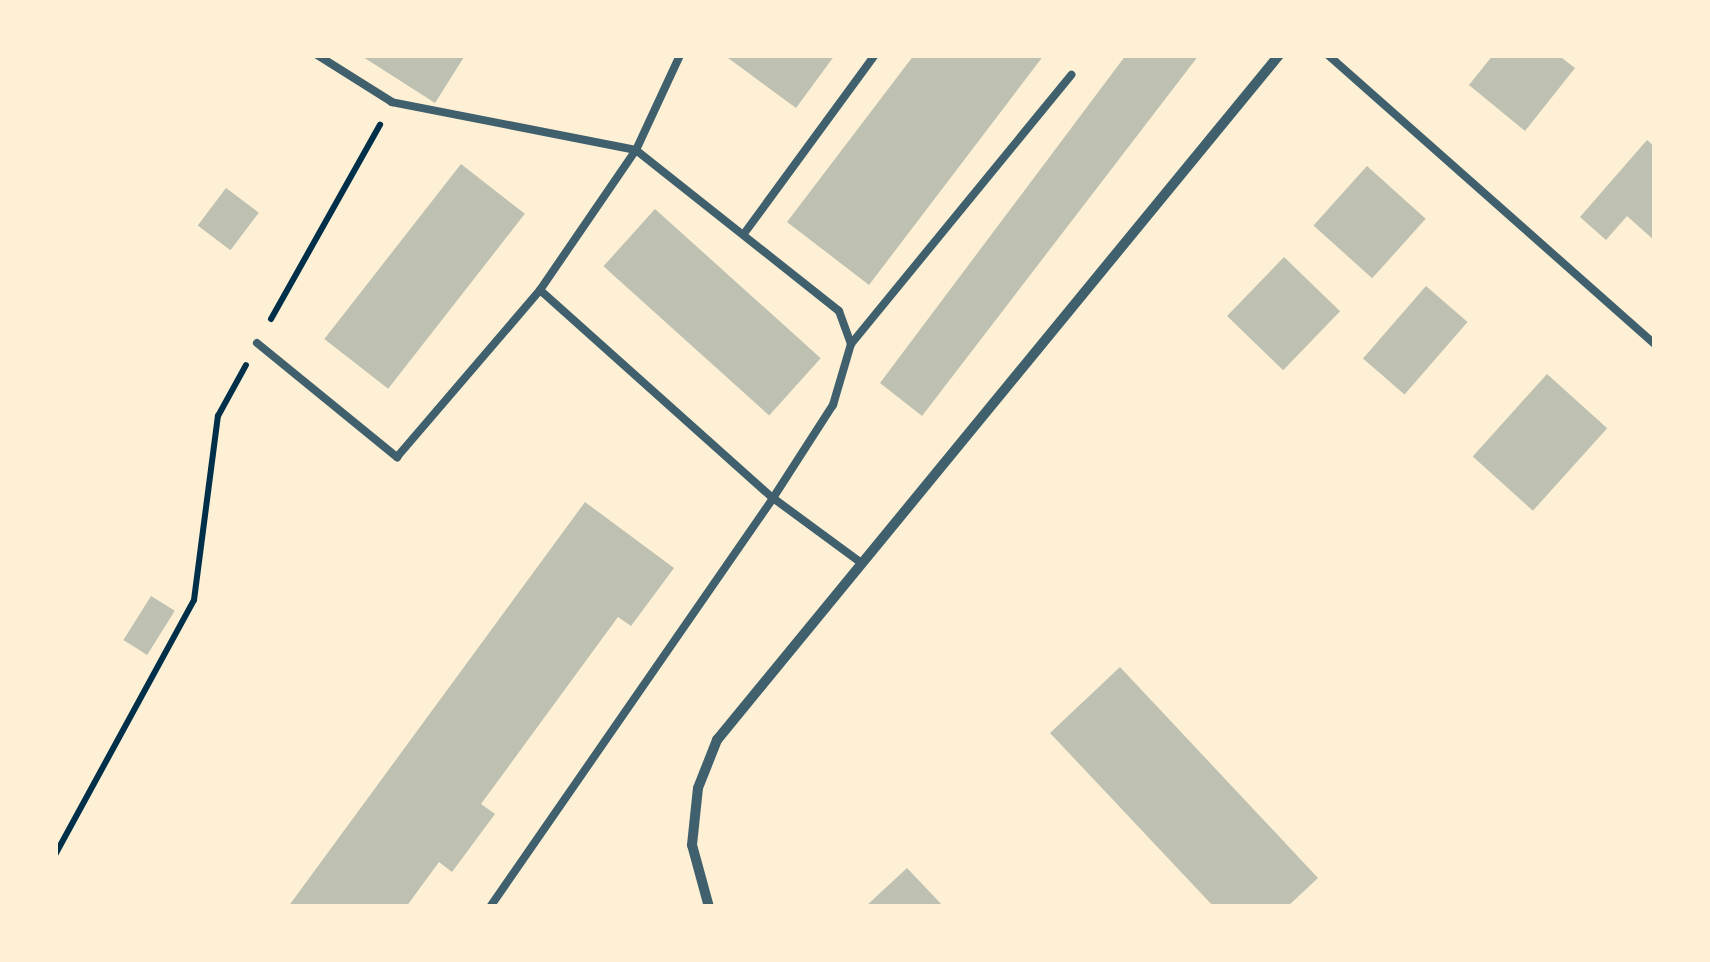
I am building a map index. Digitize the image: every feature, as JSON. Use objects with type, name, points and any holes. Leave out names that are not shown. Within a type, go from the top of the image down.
[{"type":"street","points":[[710,907],[692,846],[698,788],[717,740],[1278,55]]},
{"type":"lane","points":[[317,55],[392,102],[636,150],[746,230],[839,311],[851,344]]},
{"type":"lane","points":[[257,343],[396,457],[540,290],[636,150],[680,55]]},
{"type":"lane","points":[[746,230],[875,55]]},
{"type":"lane","points":[[1328,55],[1655,344]]},
{"type":"lane","points":[[490,907],[773,498],[832,405],[851,344],[1070,76]]},
{"type":"lane","points":[[540,290],[773,498],[860,562]]},
{"type":"path","points":[[55,855],[194,600],[218,416],[392,102]]},
{"type":"building","points":[[360,55],[460,55],[464,57],[435,103]]},
{"type":"building","points":[[724,55],[835,55],[796,108]]},
{"type":"building","points":[[914,55],[1044,55],[869,285],[787,222]]},
{"type":"building","points":[[1126,55],[1199,55],[922,416],[880,383]]},
{"type":"building","points":[[1493,55],[1558,55],[1575,68],[1525,131],[1469,85]]},
{"type":"building","points":[[1647,140],[1655,147],[1655,241],[1627,216],[1606,240],[1580,217]]},
{"type":"building","points":[[461,164],[525,214],[388,389],[324,339]]},
{"type":"building","points":[[1367,166],[1426,219],[1372,278],[1313,225]]},
{"type":"building","points":[[226,188],[259,213],[230,250],[198,226]]},
{"type":"building","points":[[655,209],[821,358],[769,415],[603,266]]},
{"type":"building","points":[[1284,257],[1340,311],[1283,370],[1227,316]]},
{"type":"building","points":[[1426,286],[1468,322],[1405,395],[1363,358]]},
{"type":"building","points":[[1547,374],[1607,428],[1533,511],[1473,456]]},
{"type":"building","points":[[585,502],[674,568],[631,626],[618,617],[481,804],[495,814],[452,872],[439,862],[406,907],[288,907]]},
{"type":"building","points":[[151,596],[175,611],[147,655],[123,640]]},
{"type":"building","points":[[1120,667],[1318,878],[1287,907],[1214,907],[1050,733]]},
{"type":"building","points":[[907,868],[944,907],[865,907]]}]
